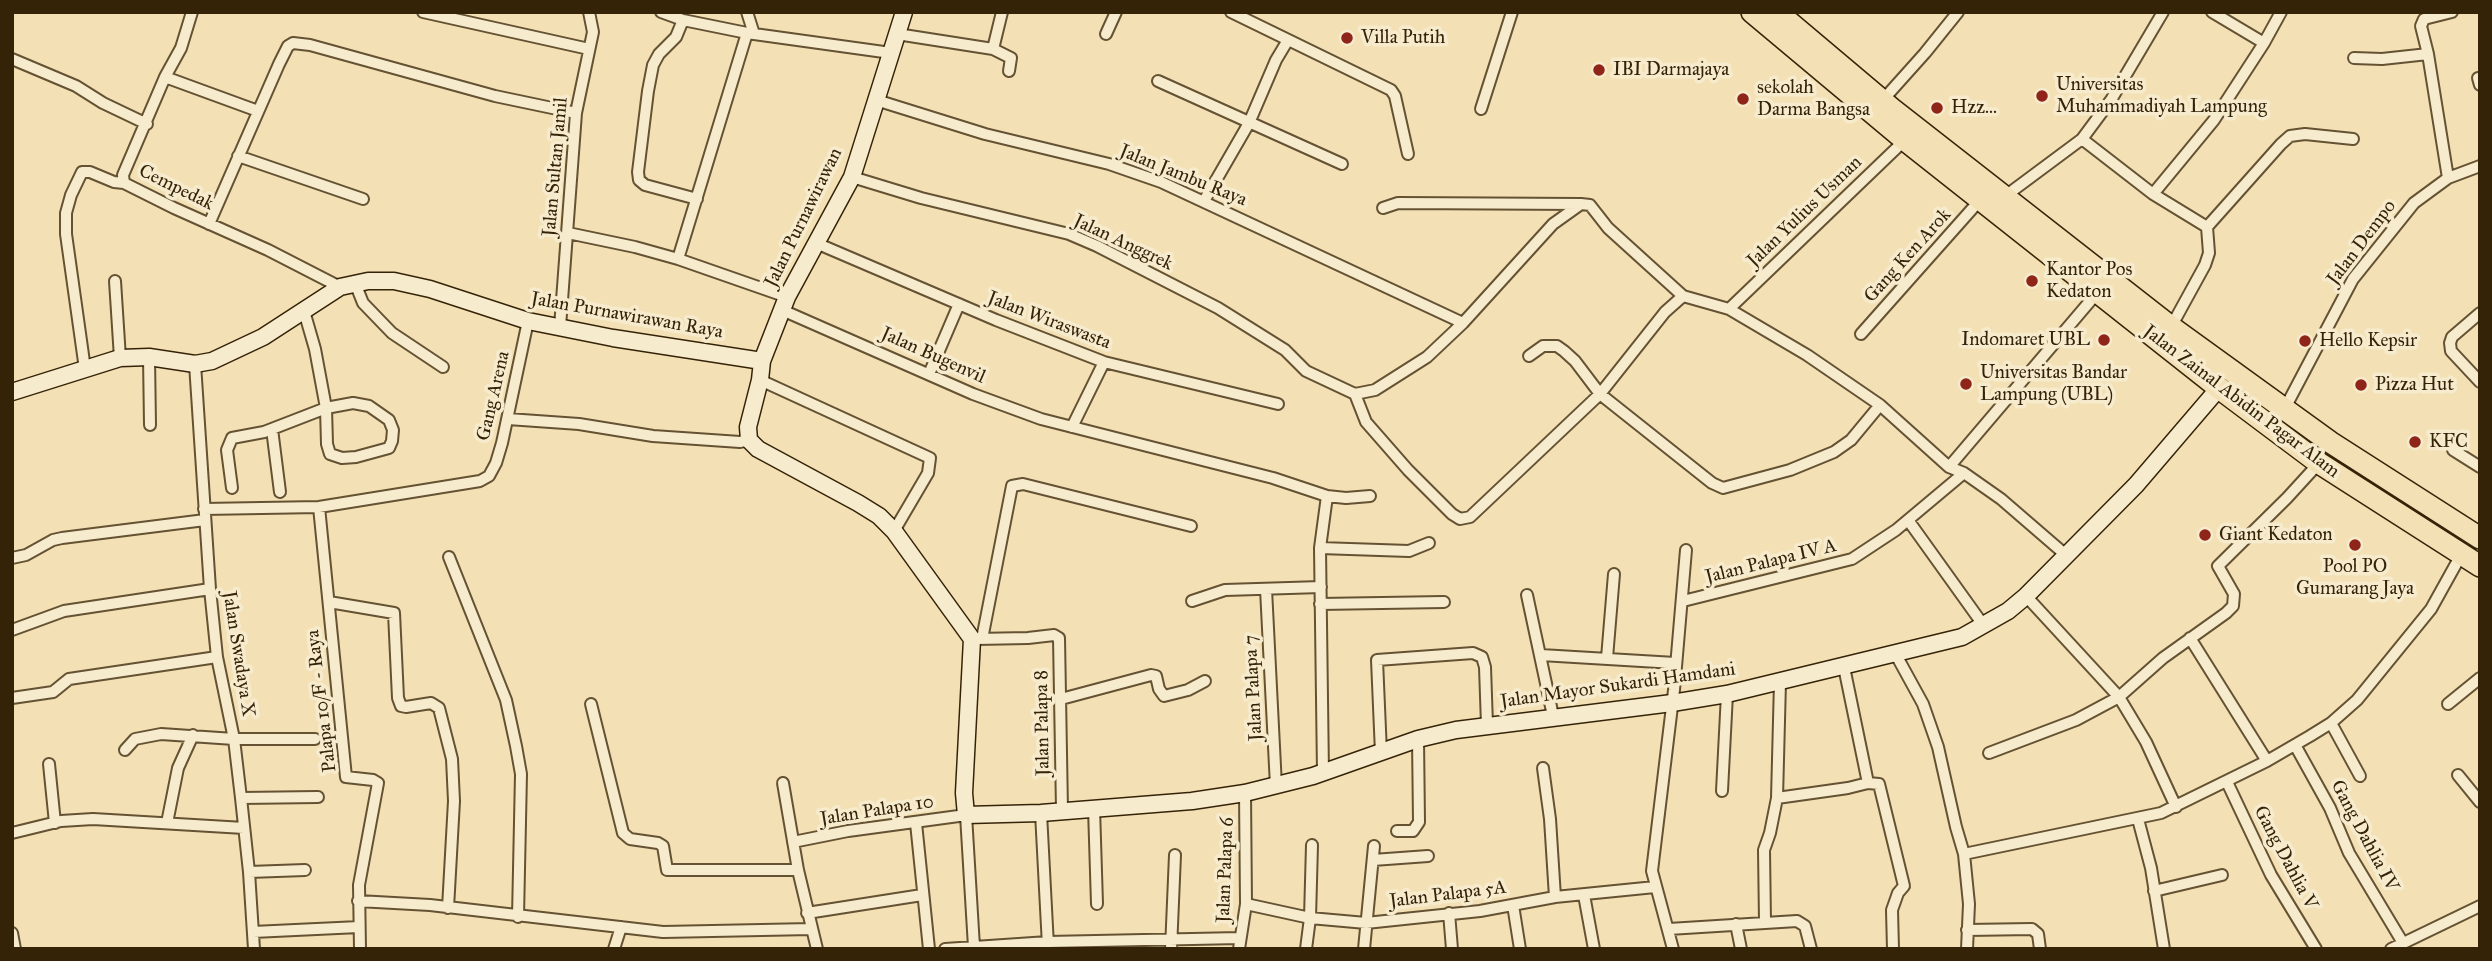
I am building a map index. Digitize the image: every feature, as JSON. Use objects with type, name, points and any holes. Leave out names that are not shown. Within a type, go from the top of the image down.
[{"type":"highway","name":"Jalan Zainal Abidin Pagar Alam","points":[[1777,12],[1882,101],[2171,327],[2376,473],[2480,538]]},
{"type":"highway","name":"Jalan Zainal Abidin Pagar Alam","points":[[1756,13],[1905,140],[2219,388],[2319,463],[2480,566]]},
{"type":"street","name":"Cempedak","points":[[192,12],[181,48],[165,77],[123,175],[124,183],[347,285]]},
{"type":"street","points":[[423,12],[589,50]]},
{"type":"street","name":"Jalan Sultan Jamil","points":[[560,327],[576,113],[593,26],[589,12]]},
{"type":"street","points":[[661,12],[683,20],[696,18],[751,33],[891,53]]},
{"type":"street","points":[[678,259],[751,33],[747,12]]},
{"type":"street","name":"Jalan Purnawirawan","points":[[749,440],[748,427],[762,361],[784,303],[852,177],[904,12]]},
{"type":"street","points":[[993,50],[1002,12]]},
{"type":"street","points":[[1105,34],[1116,12]]},
{"type":"street","points":[[1231,12],[1391,90],[1395,96],[1408,154]]},
{"type":"street","points":[[1481,109],[1513,12]]},
{"type":"street","points":[[1882,101],[1958,12]]},
{"type":"street","points":[[2004,197],[2082,139],[2111,100],[2163,12]]},
{"type":"street","points":[[2212,12],[2264,43]]},
{"type":"street","points":[[2153,194],[2214,120],[2281,12]]},
{"type":"street","points":[[2448,178],[2421,21],[2452,12]]},
{"type":"street","points":[[683,20],[676,37],[659,54],[653,65],[638,172],[639,180],[645,185],[697,199]]},
{"type":"street","points":[[897,34],[993,50],[1011,58],[1009,71]]},
{"type":"street","points":[[1204,201],[1250,124],[1288,40]]},
{"type":"street","points":[[209,224],[290,44],[298,43],[495,96],[576,113]]},
{"type":"street","points":[[2354,58],[2382,59],[2428,54]]},
{"type":"street","points":[[12,58],[76,86],[103,103],[147,124]]},
{"type":"street","points":[[165,77],[258,111]]},
{"type":"street","points":[[1158,81],[1342,164]]},
{"type":"street","name":"Jalan Jambu Raya","points":[[876,100],[985,134],[1109,164],[1161,182],[1463,323]]},
{"type":"street","points":[[2171,327],[2205,265],[2209,253],[2207,227],[2281,144],[2290,136],[2305,134],[2353,139]]},
{"type":"street","points":[[2082,139],[2153,194],[2207,227]]},
{"type":"street","name":"Jalan Yulius Usman","points":[[1729,309],[1905,140]]},
{"type":"street","points":[[238,156],[363,199]]},
{"type":"street","name":"Jalan Dempo","points":[[2284,410],[2353,279],[2414,203],[2448,178],[2480,166]]},
{"type":"street","points":[[85,369],[66,234],[66,213],[82,172],[90,172],[114,183],[124,183]]},
{"type":"street","name":"Jalan Anggrek","points":[[852,177],[921,198],[1059,231],[1097,246],[1218,308],[1285,350],[1306,371],[1355,394]]},
{"type":"street","name":"Gang Ken Arok","points":[[1861,334],[1980,200]]},
{"type":"street","points":[[1383,208],[1398,203],[1581,204],[1594,208],[1608,228],[1683,296],[1729,309],[1807,355],[1880,405],[1949,467],[1964,473],[2000,499],[2067,556]]},
{"type":"street","points":[[1581,204],[1553,224],[1463,323],[1427,357],[1374,390],[1355,394],[1366,422],[1452,514],[1460,519],[1470,517],[1600,394],[1665,312],[1683,296]]},
{"type":"street","name":"Jalan Bugenvil","points":[[568,233],[678,259],[784,303],[929,374],[1010,408],[1072,427],[1273,478],[1327,496],[1370,496]]},
{"type":"street","name":"Jalan Wiraswasta","points":[[816,243],[1104,362],[1278,404]]},
{"type":"street","points":[[115,281],[120,358]]},
{"type":"street","name":"Jalan Purnawirawan Raya","points":[[347,285],[394,281],[430,289],[528,321],[612,338],[762,361]]},
{"type":"street","points":[[12,392],[120,358],[149,357],[195,363],[212,361],[249,345],[347,285],[392,333],[443,367]]},
{"type":"street","points":[[1949,467],[2097,293]]},
{"type":"street","points":[[929,374],[959,304]]},
{"type":"street","points":[[232,488],[227,450],[229,440],[236,436],[272,429],[326,408],[361,404],[378,411],[389,420],[393,430],[389,448],[356,457],[342,458],[330,454],[327,444],[326,408],[316,349],[304,311]]},
{"type":"street","points":[[2480,313],[2452,337],[2449,343],[2451,351],[2475,369],[2480,382]]},
{"type":"street","name":"Gang Arena","points":[[319,507],[480,481],[489,476],[496,463],[508,419],[528,321]]},
{"type":"street","points":[[1529,356],[1543,346],[1557,346],[1575,361],[1600,394],[1712,483],[1723,488],[1790,470],[1845,446],[1880,405]]},
{"type":"street","points":[[149,357],[150,425]]},
{"type":"street","points":[[1072,427],[1104,362]]},
{"type":"street","name":"Jalan Swadaya X","points":[[195,363],[210,589],[217,657],[234,739],[249,872],[254,949]]},
{"type":"street","points":[[760,380],[930,458],[928,473],[894,531]]},
{"type":"street","name":"Jalan Mayor Sukardi Hamdani","points":[[966,816],[1192,801],[1245,793],[1323,773],[1418,739],[1553,716],[1727,694],[1942,644],[1984,626],[2026,596],[2136,485],[2219,388]]},
{"type":"street","points":[[508,419],[579,425],[653,436],[740,442],[749,440],[758,449],[869,509],[894,531],[977,639]]},
{"type":"street","points":[[272,429],[280,492]]},
{"type":"street","points":[[2454,450],[2480,467]]},
{"type":"street","points":[[1989,753],[2076,720],[2119,697],[2163,658],[2233,606],[2234,594],[2218,566],[2319,463]]},
{"type":"street","name":"Jalan Palapa IV A","points":[[1683,601],[1842,564],[1860,555],[1908,520],[1964,473]]},
{"type":"street","points":[[974,947],[964,793],[977,639],[1012,486],[1023,484],[1191,526]]},
{"type":"street","points":[[1323,773],[1320,548],[1327,496]]},
{"type":"street","points":[[12,558],[26,555],[53,540],[204,514],[319,507]]},
{"type":"street","name":"Palapa 10/F - Raya","points":[[319,507],[345,777],[378,783],[362,863],[358,901],[360,949]]},
{"type":"street","points":[[1908,520],[1984,626]]},
{"type":"street","points":[[1320,548],[1409,551],[1430,543]]},
{"type":"street","points":[[1674,949],[1652,871],[1655,834],[1662,800],[1686,550]]},
{"type":"street","points":[[1964,854],[2161,813],[2267,761],[2332,723],[2357,700],[2431,609],[2461,555]]},
{"type":"street","points":[[449,557],[506,700],[516,746],[521,787],[518,917]]},
{"type":"street","points":[[1607,658],[1614,574]]},
{"type":"street","points":[[1192,601],[1225,590],[1321,587]]},
{"type":"street","points":[[12,630],[64,611],[210,589]]},
{"type":"street","name":"Jalan Palapa 7","points":[[1266,589],[1276,786]]},
{"type":"street","points":[[1527,595],[1553,716]]},
{"type":"street","points":[[2026,596],[2119,697],[2146,742],[2176,807]]},
{"type":"street","points":[[329,602],[394,613],[398,698],[401,706],[431,703],[439,708],[452,759],[454,801],[448,908]]},
{"type":"street","points":[[1320,604],[1444,602]]},
{"type":"street","name":"Jalan Palapa 8","points":[[977,639],[1057,635],[1060,641],[1062,810]]},
{"type":"street","points":[[2190,638],[2267,761]]},
{"type":"street","points":[[1381,753],[1377,660],[1473,653],[1482,657],[1485,667],[1487,726]]},
{"type":"street","points":[[1895,653],[1923,704],[1935,736],[1964,854],[1969,904],[1967,949]]},
{"type":"street","points":[[1541,655],[1675,663]]},
{"type":"street","points":[[12,698],[53,692],[69,679],[217,657]]},
{"type":"street","points":[[1844,667],[1868,783]]},
{"type":"street","points":[[1061,699],[1151,675],[1156,676],[1159,690],[1164,696],[1188,690],[1205,681]]},
{"type":"street","points":[[2448,704],[2480,678]]},
{"type":"street","points":[[1765,922],[1764,850],[1777,797],[1780,682]]},
{"type":"street","points":[[1722,791],[1727,694]]},
{"type":"street","points":[[591,704],[623,833],[631,839],[663,846],[667,870],[798,870]]},
{"type":"street","points":[[2332,723],[2360,776]]},
{"type":"street","points":[[125,750],[135,739],[161,734],[234,739],[315,738]]},
{"type":"street","points":[[167,823],[178,768],[193,735]]},
{"type":"street","points":[[1397,831],[1413,831],[1419,822],[1418,739]]},
{"type":"street","name":"Gang Dahlia IV","points":[[2295,745],[2330,808],[2349,853],[2403,943]]},
{"type":"street","points":[[49,764],[55,823]]},
{"type":"street","points":[[1543,768],[1550,819],[1555,897]]},
{"type":"street","points":[[2458,775],[2480,802]]},
{"type":"street","name":"Gang Dahlia V","points":[[2227,782],[2272,875],[2316,949]]},
{"type":"street","points":[[783,783],[798,870],[817,949]]},
{"type":"street","points":[[1777,797],[1868,783],[1879,784],[1904,886],[1898,893],[1892,910],[1893,949]]},
{"type":"street","name":"Jalan Palapa 6","points":[[1240,943],[1245,904],[1245,793]]},
{"type":"street","points":[[241,799],[318,797]]},
{"type":"street","points":[[1094,808],[1097,904]]},
{"type":"street","points":[[1041,813],[1049,945]]},
{"type":"street","name":"Jalan Palapa 10","points":[[793,842],[848,831],[966,816]]},
{"type":"street","points":[[12,833],[55,823],[93,819],[244,828]]},
{"type":"street","points":[[2138,819],[2151,868],[2164,949]]},
{"type":"street","points":[[916,823],[929,949]]},
{"type":"street","points":[[1306,949],[1310,918],[1312,845]]},
{"type":"street","points":[[1364,949],[1374,846]]},
{"type":"street","points":[[1171,944],[1175,855]]},
{"type":"street","points":[[1373,860],[1427,856]]},
{"type":"street","points":[[249,872],[305,870]]},
{"type":"street","points":[[2154,891],[2222,875]]},
{"type":"street","name":"Jalan Palapa 5A","points":[[1245,904],[1310,918],[1366,923],[1513,905],[1555,897],[1655,887]]},
{"type":"street","points":[[807,913],[922,895]]},
{"type":"street","points":[[1584,895],[1594,949]]},
{"type":"street","points":[[358,901],[448,908],[663,932],[811,929]]},
{"type":"street","points":[[1513,905],[1520,949]]},
{"type":"street","points":[[2391,949],[2480,906]]},
{"type":"street","points":[[1448,913],[1452,949]]},
{"type":"street","points":[[1669,929],[1797,921],[1802,923],[1807,931],[1811,949]]},
{"type":"street","points":[[1736,924],[1741,949]]},
{"type":"street","points":[[253,932],[359,927]]},
{"type":"street","points":[[614,949],[621,927]]},
{"type":"street","points":[[1967,930],[2032,929],[2038,934],[2040,949]]},
{"type":"street","points":[[12,934],[15,949]]},
{"type":"street","points":[[945,949],[1240,943]]},
{"type":"place","name":"Villa Putih","points":[[1347,38]]},
{"type":"place","name":"IBI Darmajaya","points":[[1599,70]]},
{"type":"place","name":"Universitas Muhammadiyah Lampung","points":[[2042,96]]},
{"type":"place","name":"sekolah Darma Bangsa","points":[[1743,99]]},
{"type":"place","name":"Hzz...","points":[[1937,108]]},
{"type":"place","name":"Kantor Pos Kedaton","points":[[2032,281]]},
{"type":"place","name":"Indomaret UBL","points":[[2104,340]]},
{"type":"place","name":"Hello Kepsir","points":[[2305,341]]},
{"type":"place","name":"Universitas Bandar Lampung (UBL)","points":[[1966,384]]},
{"type":"place","name":"Pizza Hut","points":[[2361,385]]},
{"type":"place","name":"KFC","points":[[2415,442]]},
{"type":"place","name":"Giant Kedaton","points":[[2205,535]]},
{"type":"place","name":"Pool PO Gumarang Jaya","points":[[2355,545]]}]
